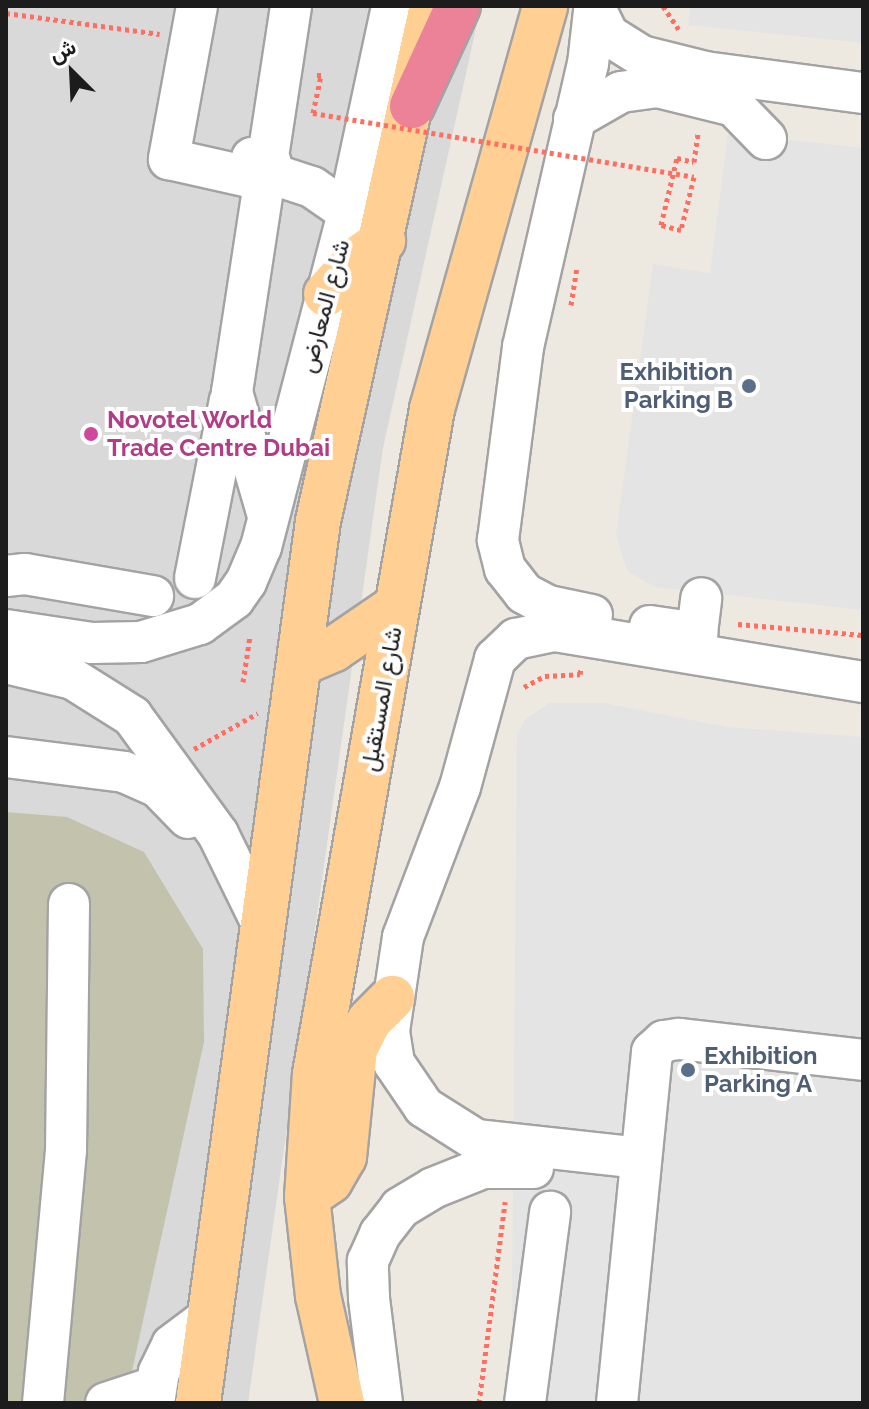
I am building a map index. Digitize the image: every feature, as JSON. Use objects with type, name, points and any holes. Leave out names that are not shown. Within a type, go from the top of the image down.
[{"type":"highway","points":[[412,106],[458,6]]},
{"type":"main road","points":[[198,1403],[260,941],[331,451],[383,241],[432,6]]},
{"type":"main road","name":"شارع المستقبل","points":[[342,1403],[318,1296],[307,1197],[315,1074],[432,409],[545,6]]},
{"type":"main road","points":[[326,294],[357,259],[383,241]]},
{"type":"main road","points":[[299,664],[334,649],[397,606]]},
{"type":"main road","points":[[307,1197],[330,1181],[344,1157],[355,1049],[369,1021],[392,998]]},
{"type":"street","points":[[195,578],[232,392],[270,167],[291,6]]},
{"type":"street","name":"شارع المعارض","points":[[6,630],[117,644],[181,632],[234,599],[256,566],[348,212],[392,6]]},
{"type":"street","points":[[594,8],[608,35],[641,56],[705,72],[863,93]]},
{"type":"street","points":[[594,8],[588,64],[523,347],[500,555],[513,582],[548,606],[693,635],[700,629],[701,598]]},
{"type":"street","points":[[194,22],[169,159],[249,177],[252,158],[312,187],[348,212]]},
{"type":"street","points":[[574,119],[604,98],[639,88],[702,97],[742,111],[766,139]]},
{"type":"street","points":[[232,392],[269,518]]},
{"type":"street","points":[[6,576],[25,574],[153,596]]},
{"type":"street","points":[[639,1170],[496,1145],[457,1132],[412,1094],[389,1047],[392,998],[403,937],[460,787],[489,673],[516,639],[555,631],[863,682]]},
{"type":"street","points":[[6,663],[50,671],[95,689],[132,716],[175,769],[218,834],[260,941]]},
{"type":"street","points":[[6,757],[107,769],[158,787],[185,812],[260,941]]},
{"type":"street","points":[[43,1403],[66,1151],[69,904]]},
{"type":"street","points":[[617,1403],[649,1059],[664,1041],[863,1060]]},
{"type":"street","points":[[382,1403],[371,1329],[368,1261],[388,1222],[416,1196],[483,1168],[510,1165],[639,1170]]},
{"type":"street","points":[[525,1403],[550,1212]]},
{"type":"street","points":[[106,1403],[155,1395],[172,1345],[208,1318]]},
{"type":"path","points":[[6,13],[194,22]]},
{"type":"path","points":[[313,113],[694,177],[681,230],[661,225],[677,158],[694,162],[702,97]]},
{"type":"path","points":[[243,682],[250,636]]},
{"type":"path","points":[[175,769],[214,734],[263,711]]},
{"type":"path","points":[[479,1403],[510,1165]]},
{"type":"shaded area","points":[[6,6],[481,6],[383,448],[248,1403],[6,1403]]},
{"type":"shaded area","points":[[691,6],[863,6],[863,43],[688,25]]},
{"type":"shaded area","name":"Exhibition Parking B","points":[[728,133],[863,148],[863,610],[655,587],[627,571],[616,535],[653,264],[710,273]]},
{"type":"shaded area","name":"Exhibition Parking A","points":[[549,703],[604,703],[727,727],[863,737],[863,1403],[511,1403],[517,734],[526,719]]},
{"type":"shaded area","points":[[6,812],[67,817],[144,852],[203,949],[204,1042],[125,1403],[6,1403]]},
{"type":"place","name":"Exhibition Parking B","points":[[749,386]]},
{"type":"place","name":"Novotel World Trade Centre Dubai","points":[[91,434]]},
{"type":"place","name":"Exhibition Parking A","points":[[688,1070]]}]
